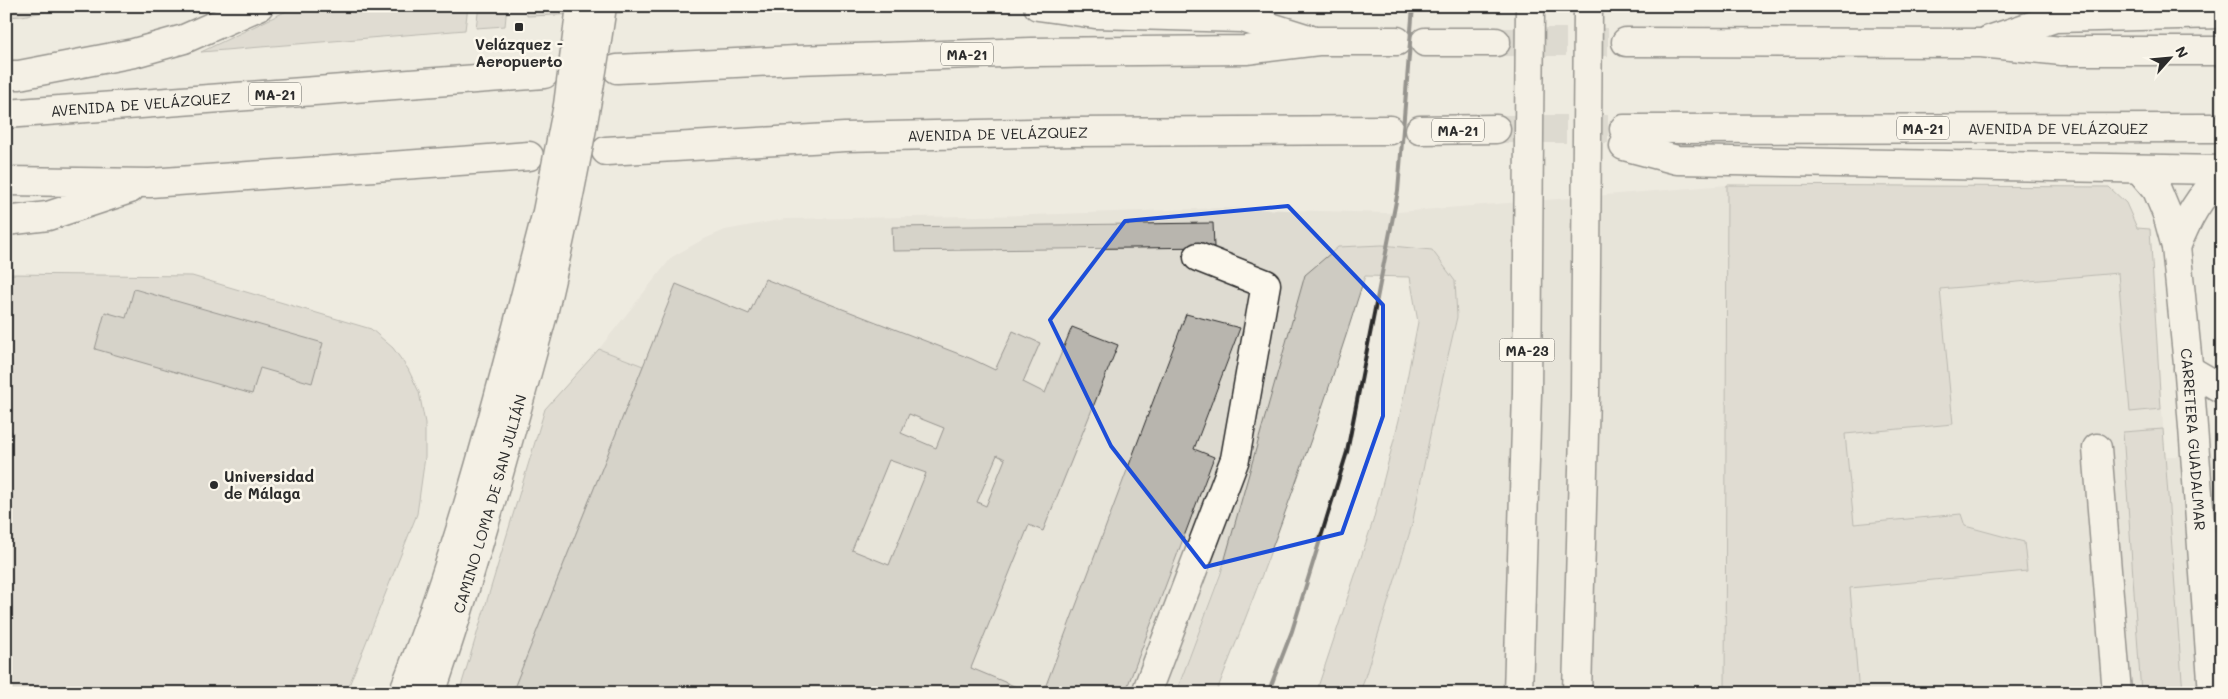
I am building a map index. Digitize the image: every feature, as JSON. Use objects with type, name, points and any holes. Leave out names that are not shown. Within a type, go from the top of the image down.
[{"type":"main road","points":[[6,75],[19,75],[134,53],[184,39],[259,6]]},
{"type":"main road","points":[[532,315],[549,202],[568,105],[581,6]]},
{"type":"main road","points":[[532,315],[567,210],[586,116],[602,6]]},
{"type":"main road","points":[[1038,6],[1095,14],[1242,18],[1318,41]]},
{"type":"main road","name":"MA-23","points":[[1518,693],[1527,393],[1530,6]]},
{"type":"main road","points":[[1577,693],[1585,395],[1588,6]]},
{"type":"main road","points":[[1981,42],[2055,18],[2222,14]]},
{"type":"main road","name":"MA-21","points":[[617,69],[796,60],[1031,52],[1246,50],[1318,41],[1398,41]]},
{"type":"main road","points":[[1425,42],[1496,42]]},
{"type":"main road","points":[[1626,42],[1981,42],[2062,51],[2222,51]]},
{"type":"main road","name":"AVENIDA DE VELÁZQUEZ","points":[[6,114],[544,74]]},
{"type":"main road","name":"AVENIDA DE VELÁZQUEZ","points":[[2139,169],[1677,160],[1624,138],[2222,128]]},
{"type":"main road","name":"MA-21","points":[[1420,130],[1496,129]]},
{"type":"main road","name":"AVENIDA DE VELÁZQUEZ","points":[[606,151],[845,136],[1390,130]]},
{"type":"main road","points":[[6,181],[150,183],[528,156]]},
{"type":"main road","points":[[2139,169],[2222,170]]},
{"type":"main road","name":"CARRETERA GUADALMAR","points":[[2139,169],[2157,190],[2167,214],[2176,247],[2188,369],[2213,693]]},
{"type":"main road","name":"CARRETERA GUADALMAR","points":[[2176,247],[2188,216],[2211,185],[2222,176]]},
{"type":"main road","points":[[6,221],[48,216],[150,183]]},
{"type":"main road","points":[[1146,693],[1235,460],[1266,284],[1198,258]]},
{"type":"main road","name":"CAMINO LOMA DE SAN JULIÁN","points":[[403,693],[420,650],[487,443],[532,315]]},
{"type":"main road","name":"CAMINO LOMA DE SAN JULIÁN","points":[[430,693],[448,642],[502,462],[532,315]]},
{"type":"main road","points":[[2188,369],[2222,389]]},
{"type":"main road","points":[[2097,448],[2117,693]]},
{"type":"highlighted area","points":[[1288,206],[1383,305],[1383,416],[1342,533],[1205,567],[1111,446],[1050,320],[1125,221]]},
{"type":"shaded area","points":[[6,6],[74,6],[22,16],[6,17]]},
{"type":"shaded area","points":[[297,6],[468,6],[465,30],[201,52]]},
{"type":"shaded area","points":[[479,6],[507,6],[505,26],[476,28]]},
{"type":"shaded area","points":[[526,6],[817,6],[527,16]]},
{"type":"shaded area","points":[[1727,185],[2109,187],[2126,203],[2137,228],[2150,229],[2165,456],[2222,456],[2222,693],[1360,693],[1412,525],[1433,420],[1457,317],[1455,281],[1338,247],[1176,693],[512,693],[643,366],[599,349],[672,257],[702,240],[725,230],[785,219],[1032,215],[1221,208],[1386,213]]},
{"type":"shaded area","points":[[1727,185],[2109,187],[2126,203],[2137,228],[2150,229],[2161,409],[2130,412],[2118,273],[1940,289],[1953,424],[1845,434],[1854,524],[1961,514],[1965,526],[2024,542],[2027,571],[1850,588],[1859,693],[1725,693]]},
{"type":"shaded area","points":[[1382,245],[1432,250],[1455,281],[1457,317],[1433,420],[1412,525],[1360,693],[1316,693],[1373,521],[1399,420],[1418,322],[1410,277],[1365,276],[1295,486],[1216,693],[1176,693],[1221,573],[1305,275],[1338,247]]},
{"type":"shaded area","name":"Universidad de Málaga","points":[[6,274],[192,276],[371,329],[393,348],[408,369],[419,392],[425,423],[425,457],[417,514],[346,693],[6,693]]},
{"type":"shaded area","points":[[599,349],[643,366],[512,693],[459,693],[545,409]]},
{"type":"shaded area","points":[[2163,429],[2183,693],[2141,693],[2123,432]]},
{"type":"building","points":[[1213,223],[1214,247],[893,251],[892,227]]},
{"type":"building","points":[[765,279],[972,359],[995,370],[1013,331],[1040,343],[1023,382],[1045,393],[1072,327],[1118,345],[1043,531],[1029,525],[971,668],[1031,693],[512,693],[676,284],[749,314]],"holes":[[[909,414],[944,428],[936,448],[901,433]],[[997,455],[1005,459],[986,506],[977,502]],[[889,460],[926,473],[889,565],[852,550]]]},
{"type":"building","points":[[134,289],[323,343],[312,383],[260,368],[252,394],[95,349],[105,312],[126,318]]},
{"type":"building","points":[[1186,314],[1240,328],[1194,449],[1214,457],[1125,693],[1043,693]]},
{"type":"building","points":[[6,431],[13,432],[6,460]]},
{"type":"tunnel","points":[[1496,42],[1626,42]]},
{"type":"tunnel","points":[[1496,129],[1624,129]]},
{"type":"railway","points":[[1268,693],[1292,631],[1347,452],[1398,191],[1413,6]]},
{"type":"place","name":"Velázquez - Aeropuerto","points":[[519,27]]},
{"type":"place","name":"Universidad de Málaga","points":[[214,485]]}]
